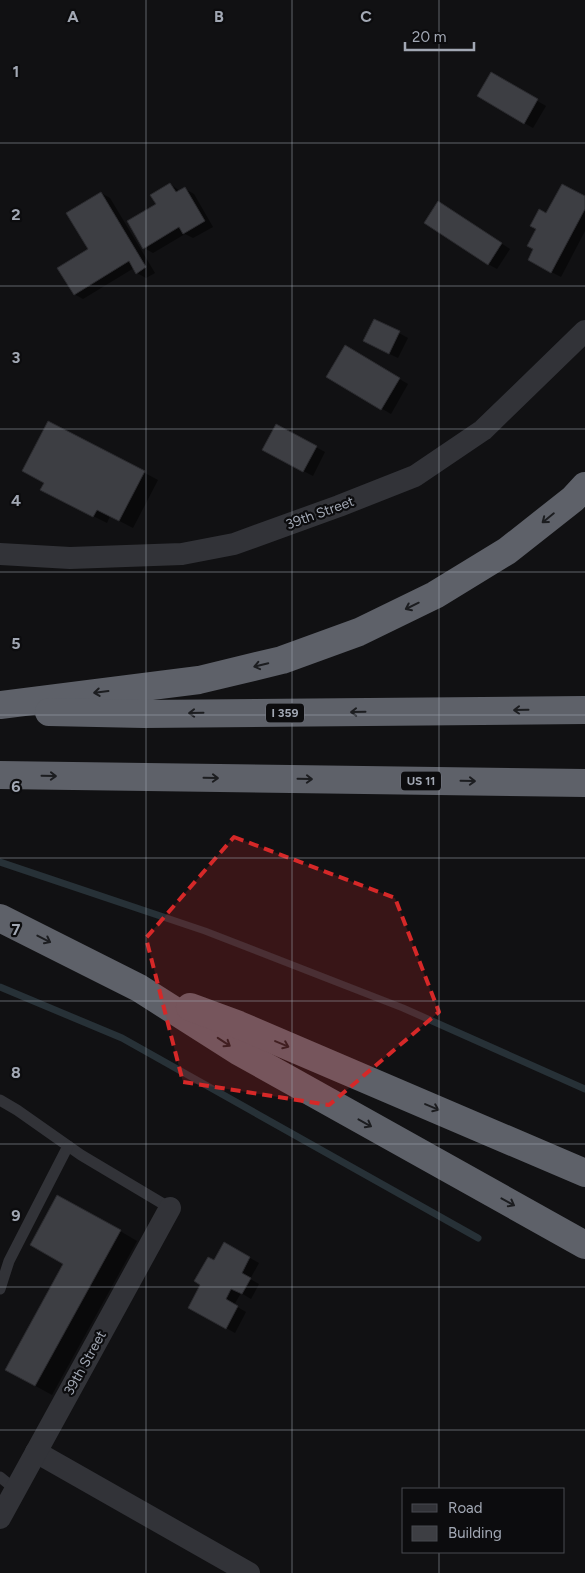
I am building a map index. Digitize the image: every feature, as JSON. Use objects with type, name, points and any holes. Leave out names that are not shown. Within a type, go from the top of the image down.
[{"type":"highway","points":[[0,705],[199,680],[282,660],[359,632],[435,595],[506,551],[573,498],[585,486]]},
{"type":"highway","name":"I 359","points":[[0,712],[144,714],[585,710]]},
{"type":"highway","name":"US 11","points":[[0,775],[585,783]]},
{"type":"highway","points":[[0,918],[139,988],[238,1051],[585,1245]]},
{"type":"highway","points":[[139,988],[239,1025],[585,1173]]},
{"type":"street","name":"39th Street","points":[[0,554],[70,558],[182,554],[234,544],[339,506],[416,476],[483,430],[585,331]]},
{"type":"street","name":"39th Street","points":[[0,1518],[8,1484],[36,1452],[170,1208]]},
{"type":"street","points":[[36,1452],[249,1573]]},
{"type":"lane","points":[[0,1100],[68,1146],[170,1208]]},
{"type":"lane","points":[[0,1289],[9,1261],[68,1146]]},
{"type":"highlighted area","points":[[234,837],[395,898],[439,1012],[329,1105],[183,1082],[146,938]]},
{"type":"building","points":[[491,72],[538,99],[524,124],[477,96]]},
{"type":"building","points":[[170,183],[176,192],[185,187],[205,221],[183,234],[179,227],[143,249],[127,221],[156,204],[150,195]]},
{"type":"building","points":[[562,184],[585,196],[585,209],[551,273],[528,260],[533,249],[527,246],[536,229],[530,226],[539,209],[546,213]]},
{"type":"building","points":[[101,192],[146,267],[136,274],[129,261],[74,295],[57,268],[88,249],[66,213]]},
{"type":"building","points":[[438,201],[502,243],[488,265],[424,223]]},
{"type":"building","points":[[374,319],[400,331],[389,354],[363,341]]},
{"type":"building","points":[[345,345],[400,378],[381,410],[326,377]]},
{"type":"building","points":[[48,421],[145,471],[119,521],[97,510],[93,517],[40,490],[44,483],[22,471]]},
{"type":"building","points":[[276,424],[317,446],[303,472],[262,450]]},
{"type":"building","points":[[57,1195],[121,1230],[35,1386],[5,1370],[63,1264],[30,1245]]},
{"type":"building","points":[[224,1242],[250,1257],[242,1273],[251,1278],[242,1294],[231,1289],[226,1299],[238,1306],[226,1329],[188,1308],[200,1285],[194,1281],[208,1257],[214,1260]]},
{"type":"waterway","points":[[0,862],[205,931],[403,1008],[585,1089]]},
{"type":"waterway","points":[[0,987],[122,1038],[478,1238]]}]
